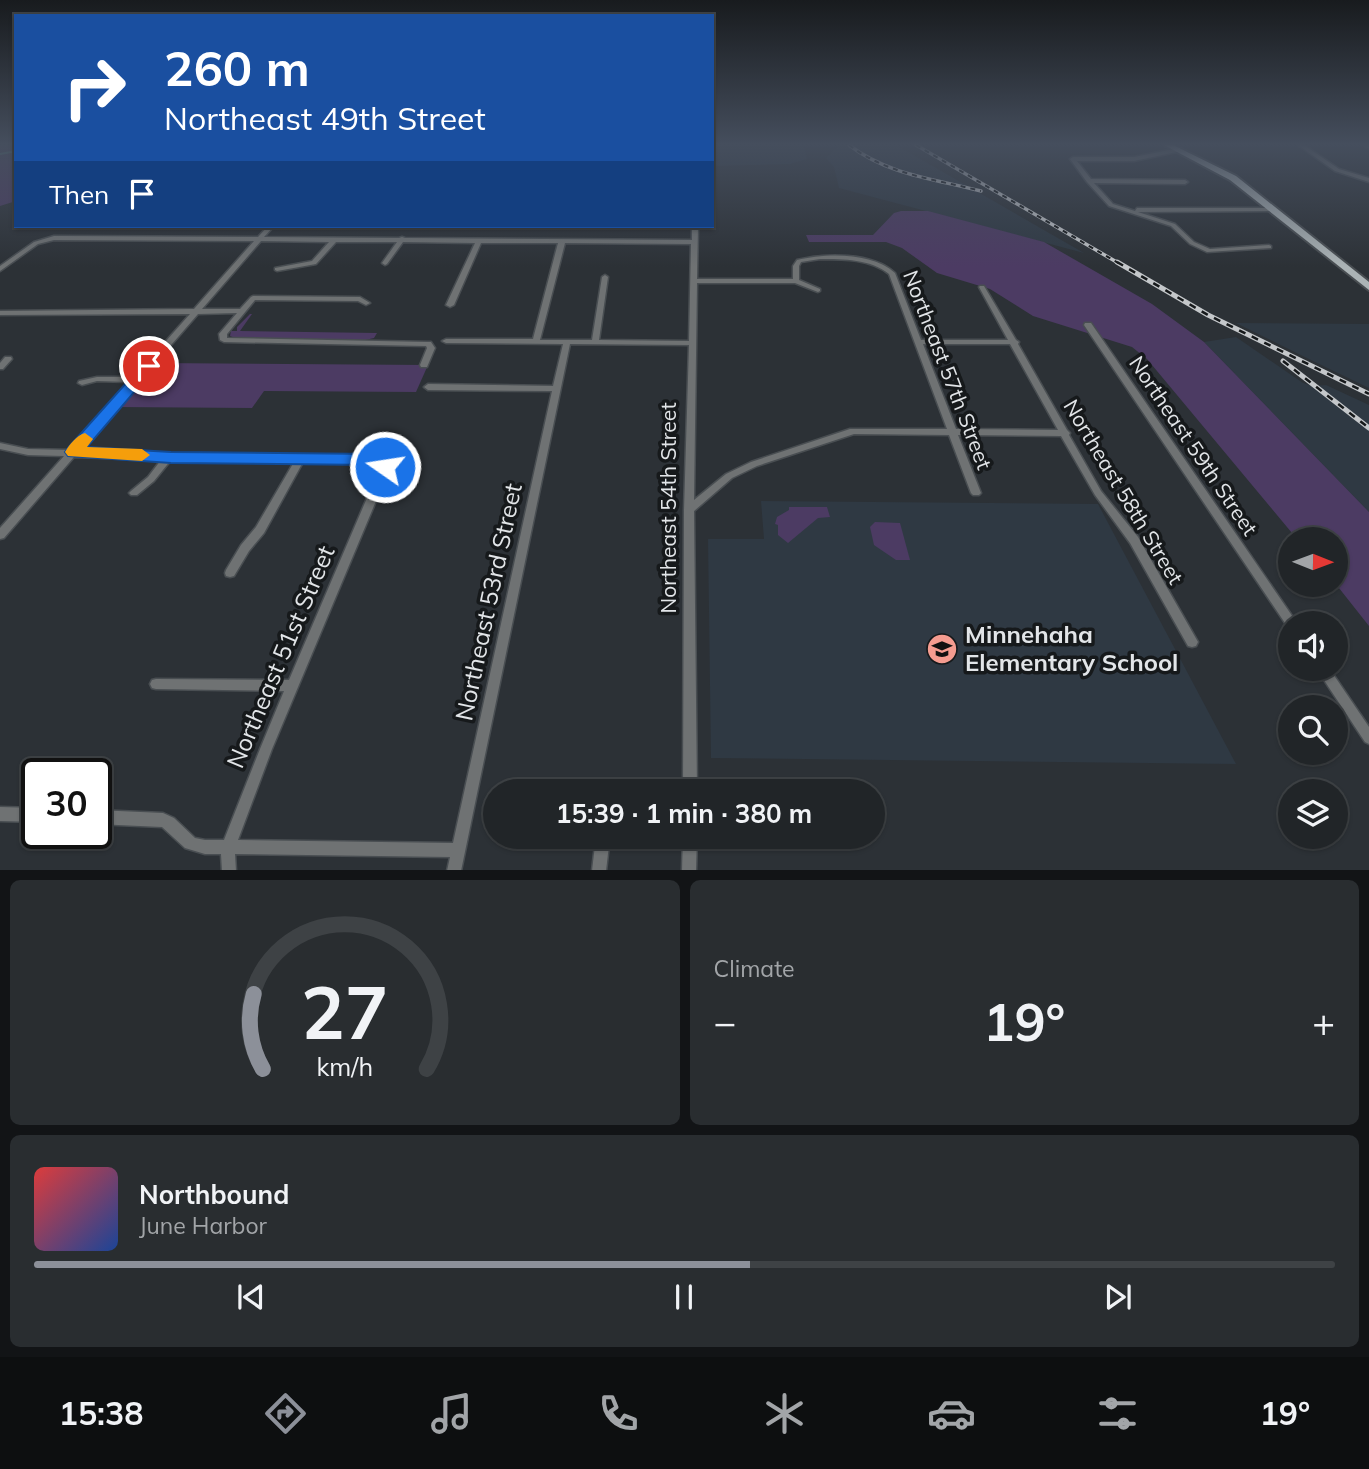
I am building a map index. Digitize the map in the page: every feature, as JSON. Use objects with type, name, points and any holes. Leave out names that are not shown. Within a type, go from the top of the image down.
[{"type":"main road","points":[[1243,186],[1369,287]]},
{"type":"street","points":[[1093,186],[1111,205],[1173,225],[1192,243],[1209,251],[1269,247]]},
{"type":"street","points":[[1134,211],[1272,209]]},
{"type":"street","points":[[0,535],[269,228]]},
{"type":"street","name":"Northeast 54th Street","points":[[690,779],[689,510],[695,228]]},
{"type":"street","points":[[0,269],[45,239],[695,242]]},
{"type":"street","points":[[277,268],[314,263],[334,239]]},
{"type":"street","points":[[385,263],[402,239]]},
{"type":"street","points":[[450,305],[479,240]]},
{"type":"street","points":[[536,341],[562,241]]},
{"type":"street","name":"Northeast 57th Street","points":[[796,281],[796,265],[804,260],[860,259],[880,263],[892,273],[976,493]]},
{"type":"street","points":[[595,342],[605,277]]},
{"type":"street","points":[[693,281],[796,281],[818,289]]},
{"type":"street","name":"Northeast 58th Street","points":[[982,287],[1098,493],[1134,540],[1192,642]]},
{"type":"street","points":[[366,303],[360,299],[253,299],[223,334],[224,340],[428,344],[431,348],[424,365]]},
{"type":"street","points":[[0,313],[242,311]]},
{"type":"street","name":"Northeast 59th Street","points":[[1088,325],[1282,611]]},
{"type":"street","points":[[446,341],[691,343]]},
{"type":"street","name":"Northeast 53rd Street","points":[[454,870],[567,342]]},
{"type":"street","points":[[918,342],[1015,342]]},
{"type":"street","points":[[0,367],[8,359]]},
{"type":"street","points":[[82,383],[97,379],[136,380]]},
{"type":"street","points":[[428,387],[556,389]]},
{"type":"street","points":[[689,510],[729,476],[754,464],[853,430],[1066,433]]},
{"type":"street","points":[[0,446],[28,452],[300,459],[260,530],[243,550],[230,573]]},
{"type":"street","points":[[134,493],[151,480],[168,457]]},
{"type":"street","name":"Northeast 51st Street","points":[[229,870],[229,847],[384,470],[384,463],[377,460],[300,459]]},
{"type":"street","points":[[1331,681],[1369,738]]},
{"type":"street","points":[[156,684],[293,686]]},
{"type":"street","points":[[0,814],[21,815]]},
{"type":"street","points":[[112,818],[163,820],[171,823],[186,843],[195,846],[458,850]]},
{"type":"street","points":[[599,870],[601,849]]},
{"type":"street","points":[[690,849],[690,870]]},
{"type":"shaded area","points":[[0,186],[14,186],[14,202],[0,206]]},
{"type":"shaded area","points":[[838,186],[967,186],[1084,253],[839,188]]},
{"type":"shaded area","points":[[928,211],[1044,242],[1152,304],[1204,342],[1369,512],[1369,626],[1346,597],[1348,527],[1287,527],[1147,359],[1132,347],[1033,316],[990,289],[937,273],[902,248],[886,242],[809,242],[806,235],[873,235],[894,213]]},
{"type":"shaded area","points":[[250,314],[240,331],[377,333],[374,338],[365,340],[230,336],[231,331],[237,331],[237,327]]},
{"type":"shaded area","points":[[1236,323],[1369,324],[1369,388],[1313,361]]},
{"type":"shaded area","points":[[1236,337],[1303,383],[1312,386],[1326,385],[1369,405],[1369,512],[1204,342]]},
{"type":"shaded area","points":[[154,363],[428,365],[416,392],[264,391],[252,408],[115,407]]},
{"type":"shaded area","name":"Minnehaha Elementary School","points":[[761,501],[1098,504],[1236,764],[711,758],[708,539],[764,539]]},
{"type":"shaded area","points":[[789,507],[827,507],[830,517],[818,518],[788,543],[778,535],[778,525],[775,524],[777,517],[789,510]]},
{"type":"shaded area","points":[[875,522],[900,523],[910,560],[896,560],[874,545],[870,527]]},
{"type":"railway","points":[[958,186],[981,191]]},
{"type":"railway","points":[[986,186],[1120,264]]},
{"type":"railway","points":[[1117,262],[1208,315],[1369,394]]},
{"type":"railway","points":[[1283,361],[1369,428]]},
{"type":"slow traffic","points":[[85,439],[73,452],[142,455]]},
{"type":"place","name":"Minnehaha Elementary School","points":[[942,649]]},
{"type":"route","points":[[149,366],[73,452],[171,457],[377,460],[384,462],[385,467]]}]
